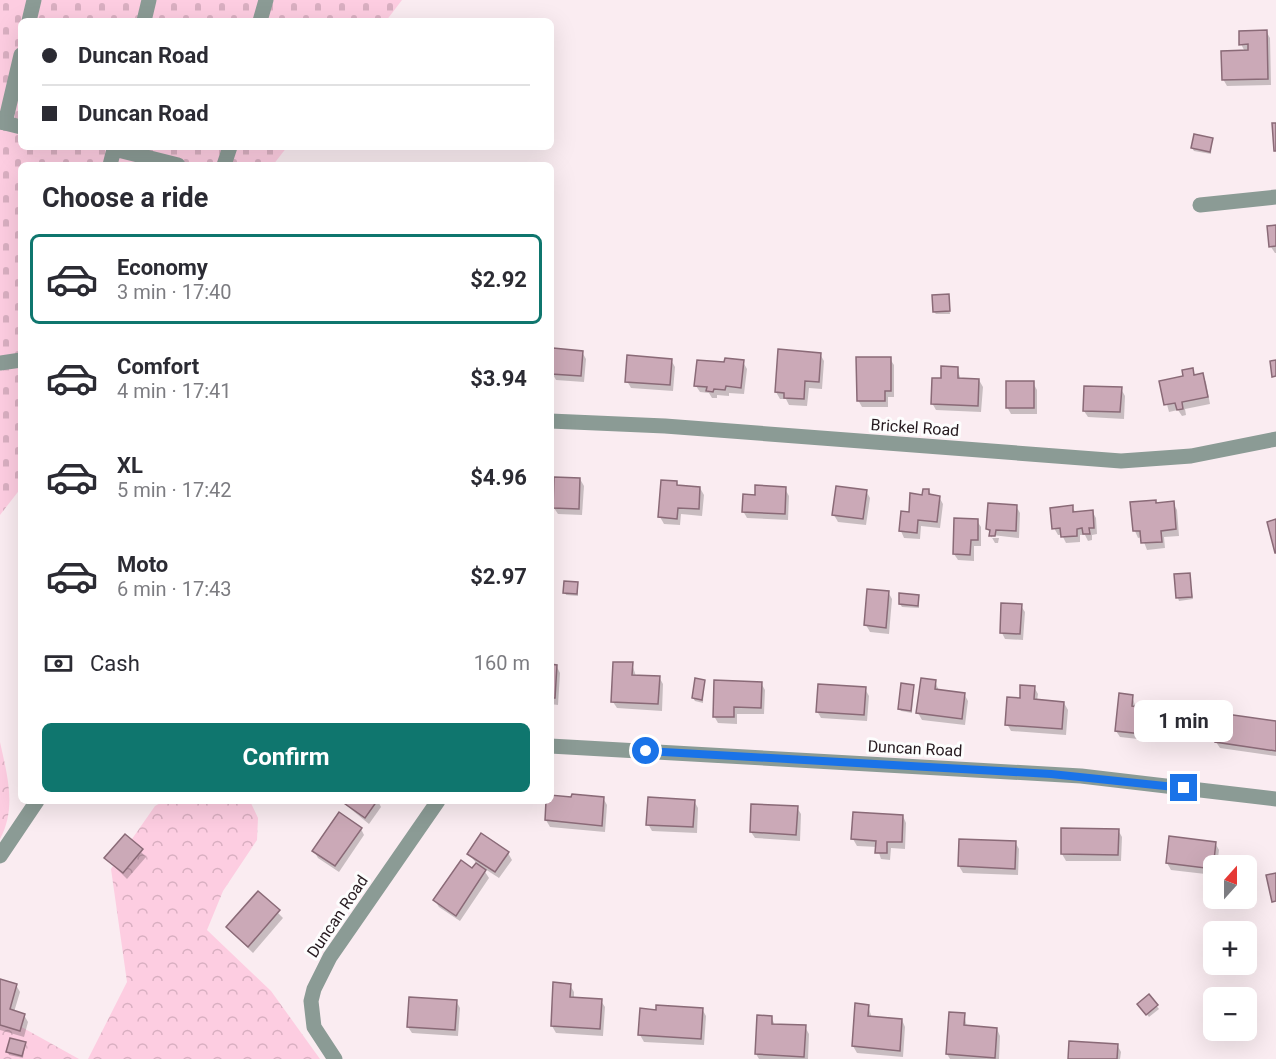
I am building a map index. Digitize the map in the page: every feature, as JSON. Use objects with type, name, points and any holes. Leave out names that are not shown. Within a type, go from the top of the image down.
[{"type":"street","points":[[30,18],[34,0]]},
{"type":"street","points":[[145,18],[148,0]]},
{"type":"street","points":[[261,18],[266,0]]},
{"type":"street","points":[[18,66],[2,122],[18,126]]},
{"type":"street","points":[[120,150],[166,162]]},
{"type":"street","points":[[1200,205],[1276,197]]},
{"type":"street","points":[[0,363],[18,360]]},
{"type":"street","name":"Brickel Road","points":[[554,422],[665,426],[1121,461],[1191,456],[1276,439]]},
{"type":"street","name":"Duncan Road","points":[[554,746],[1071,776],[1276,799]]},
{"type":"street","points":[[0,856],[35,804]]},
{"type":"street","name":"Duncan Road","points":[[335,1059],[324,1047],[314,1027],[311,1001],[314,989],[330,957],[436,804]]},
{"type":"green space","points":[[0,0],[402,0],[388,18],[18,18],[18,150],[285,150],[275,162],[18,162],[18,492],[0,515]]},
{"type":"green space","points":[[0,742],[8,779],[9,803],[5,827],[0,839]]},
{"type":"green space","points":[[159,804],[251,804],[258,818],[257,840],[223,891],[207,930],[271,991],[320,1059],[88,1059],[127,982],[111,869]]},
{"type":"green space","points":[[0,1015],[79,1059],[0,1059]]},
{"type":"building","points":[[1267,30],[1268,79],[1222,80],[1221,51],[1248,50],[1248,44],[1239,45],[1239,31]]},
{"type":"building","points":[[1272,123],[1276,123],[1276,151],[1274,151]]},
{"type":"building","points":[[1194,134],[1213,138],[1210,152],[1191,148]]},
{"type":"building","points":[[1276,225],[1276,246],[1269,247],[1267,226]]},
{"type":"building","points":[[949,294],[950,311],[933,312],[932,295]]},
{"type":"building","points":[[554,348],[583,351],[581,376],[554,374]]},
{"type":"building","points":[[778,349],[821,353],[819,382],[805,381],[804,399],[784,398],[784,393],[775,392]]},
{"type":"building","points":[[627,355],[672,359],[670,385],[625,382]]},
{"type":"building","points":[[856,357],[891,357],[891,391],[885,391],[885,401],[857,401]]},
{"type":"building","points":[[725,358],[744,360],[741,388],[726,386],[725,390],[714,389],[713,392],[706,391],[707,387],[694,386],[697,360],[724,362]]},
{"type":"building","points":[[1276,360],[1276,376],[1272,377],[1270,361]]},
{"type":"building","points":[[941,366],[958,367],[958,378],[979,379],[978,406],[931,404],[932,378],[941,378]]},
{"type":"building","points":[[1193,368],[1194,375],[1203,373],[1208,397],[1182,402],[1183,409],[1177,410],[1175,403],[1164,405],[1159,381],[1183,376],[1182,370]]},
{"type":"building","points":[[1006,381],[1034,381],[1034,408],[1006,408]]},
{"type":"building","points":[[1084,386],[1122,387],[1120,412],[1083,411]]},
{"type":"building","points":[[554,477],[580,478],[579,509],[554,508]]},
{"type":"building","points":[[661,480],[677,481],[677,485],[700,487],[699,509],[678,508],[677,519],[658,517]]},
{"type":"building","points":[[755,485],[786,487],[785,514],[742,512],[743,494],[755,495]]},
{"type":"building","points":[[836,486],[867,490],[863,519],[832,515]]},
{"type":"building","points":[[923,489],[929,489],[929,494],[940,496],[937,522],[918,520],[917,533],[899,531],[901,511],[909,512],[910,493],[922,495]]},
{"type":"building","points":[[1156,500],[1156,503],[1174,501],[1176,529],[1161,531],[1162,542],[1141,543],[1140,531],[1133,531],[1130,502]]},
{"type":"building","points":[[988,503],[1017,505],[1016,531],[996,530],[995,536],[989,536],[990,530],[986,529]]},
{"type":"building","points":[[1073,505],[1073,512],[1093,510],[1094,528],[1089,528],[1090,534],[1083,534],[1082,528],[1077,529],[1077,536],[1061,537],[1060,528],[1052,529],[1050,508]]},
{"type":"building","points":[[954,518],[978,519],[978,540],[971,540],[970,555],[953,554]]},
{"type":"building","points":[[1276,519],[1276,553],[1275,553],[1267,522]]},
{"type":"building","points":[[1190,573],[1192,597],[1176,598],[1174,574]]},
{"type":"building","points":[[564,581],[578,582],[577,594],[563,593]]},
{"type":"building","points":[[867,589],[889,591],[886,628],[864,625]]},
{"type":"building","points":[[899,593],[919,595],[918,606],[899,604]]},
{"type":"building","points":[[1001,603],[1022,604],[1020,634],[1000,633]]},
{"type":"building","points":[[613,662],[633,662],[632,675],[660,676],[658,704],[611,702]]},
{"type":"building","points":[[554,665],[557,665],[554,698]]},
{"type":"building","points":[[695,678],[705,680],[702,700],[692,698]]},
{"type":"building","points":[[921,678],[936,680],[935,689],[965,693],[962,719],[916,713]]},
{"type":"building","points":[[714,680],[762,682],[761,708],[734,707],[734,717],[713,717]]},
{"type":"building","points":[[901,683],[914,685],[911,711],[898,709]]},
{"type":"building","points":[[818,684],[866,687],[864,715],[816,712]]},
{"type":"building","points":[[1020,685],[1035,686],[1034,699],[1064,702],[1062,729],[1005,725],[1007,697],[1020,698]]},
{"type":"building","points":[[1119,693],[1133,695],[1132,706],[1164,710],[1161,736],[1115,731]]},
{"type":"building","points":[[1219,713],[1276,721],[1276,751],[1215,742]]},
{"type":"building","points":[[572,794],[604,797],[602,826],[545,820],[546,804],[554,804],[554,795],[571,797]]},
{"type":"building","points":[[648,797],[695,800],[693,827],[646,825]]},
{"type":"building","points":[[345,804],[375,804],[365,818]]},
{"type":"building","points":[[751,804],[798,806],[796,835],[750,832]]},
{"type":"building","points":[[339,812],[362,828],[335,866],[312,851]]},
{"type":"building","points":[[853,812],[903,815],[902,842],[887,842],[887,853],[875,853],[876,841],[851,839]]},
{"type":"building","points":[[1061,828],[1119,829],[1118,855],[1061,854]]},
{"type":"building","points":[[481,833],[509,852],[495,872],[467,854]]},
{"type":"building","points":[[125,834],[143,849],[123,873],[104,858]]},
{"type":"building","points":[[1169,836],[1216,842],[1215,855],[1203,855],[1203,868],[1166,863]]},
{"type":"building","points":[[959,839],[1016,841],[1015,869],[958,866]]},
{"type":"building","points":[[461,860],[472,868],[476,863],[486,870],[456,916],[433,900]]},
{"type":"building","points":[[1276,873],[1276,901],[1272,902],[1266,875]]},
{"type":"building","points":[[258,891],[280,910],[248,947],[226,927]]},
{"type":"building","points":[[0,979],[17,984],[10,1009],[25,1014],[20,1031],[0,1025]]},
{"type":"building","points":[[553,982],[571,984],[570,997],[602,999],[600,1029],[551,1026]]},
{"type":"building","points":[[1149,994],[1158,1005],[1146,1015],[1137,1004]]},
{"type":"building","points":[[409,997],[457,1000],[455,1030],[407,1027]]},
{"type":"building","points":[[855,1003],[869,1005],[868,1016],[902,1019],[900,1051],[852,1046]]},
{"type":"building","points":[[656,1005],[703,1008],[701,1039],[638,1035],[640,1008],[656,1010]]},
{"type":"building","points":[[949,1012],[965,1013],[964,1025],[997,1028],[995,1058],[946,1054]]},
{"type":"building","points":[[757,1015],[772,1016],[772,1024],[806,1025],[804,1057],[755,1054]]},
{"type":"building","points":[[10,1038],[26,1042],[22,1056],[6,1052]]},
{"type":"building","points":[[1069,1041],[1118,1044],[1117,1059],[1068,1059]]},
{"type":"route","points":[[646,751],[1051,774],[1184,788]]}]
